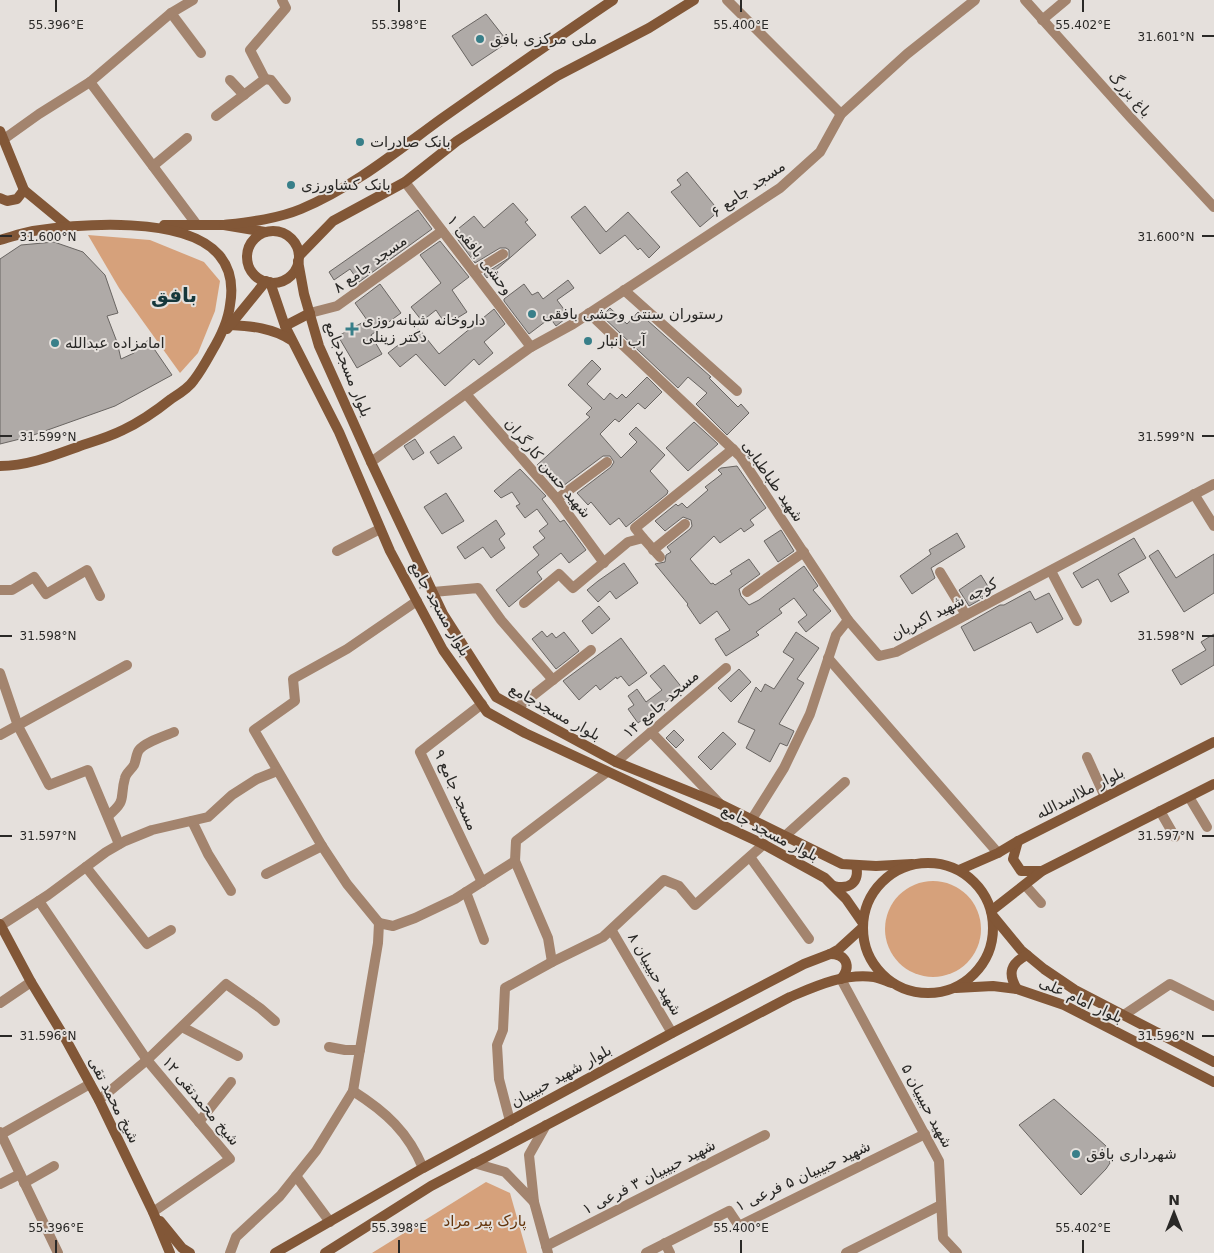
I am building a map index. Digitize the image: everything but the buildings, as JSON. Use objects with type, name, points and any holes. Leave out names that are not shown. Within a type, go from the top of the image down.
[{"type":"main road","points":[[268,282],[252,273],[248,266],[248,249],[257,236],[374,168],[613,0]]},
{"type":"main road","points":[[298,258],[333,221],[405,182],[457,141],[558,76],[649,28],[694,0]]},
{"type":"main road","points":[[2,135],[24,190],[70,228]]},
{"type":"main road","points":[[0,198],[7,201],[17,199],[24,190]]},
{"type":"main road","points":[[146,226],[224,225],[254,221],[300,210]]},
{"type":"main road","points":[[0,240],[32,232],[70,228],[132,224],[146,226],[184,234],[205,244],[219,255],[229,271],[232,288],[228,318],[221,335],[194,381],[152,413],[124,430],[54,456],[11,466],[0,466]]},
{"type":"main road","points":[[221,335],[268,282],[285,279],[296,268],[298,258],[297,247],[292,239],[285,234],[277,231],[266,232],[224,225]]},
{"type":"main road","name":"بلوار مسجدجامع","points":[[298,258],[310,314],[320,346],[371,462],[443,614],[496,697],[616,762],[720,804],[842,864],[876,866],[912,864]]},
{"type":"main road","name":"بلوار مسجد جامع","points":[[268,282],[286,326],[339,432],[390,551],[443,650],[488,712],[525,733],[606,772],[764,844],[825,878],[846,899],[862,925]]},
{"type":"main road","points":[[286,326],[310,314]]},
{"type":"main road","points":[[230,325],[256,327],[280,333],[293,340]]},
{"type":"main road","name":"بلوار ملااسدالله","points":[[959,870],[998,853],[1018,841],[1214,742]]},
{"type":"main road","points":[[992,913],[1042,871],[1214,784]]},
{"type":"main road","points":[[1018,841],[1013,859],[1020,870],[1042,871]]},
{"type":"main road","points":[[325,1253],[430,1186],[790,997],[821,984],[841,979],[874,977],[912,992],[934,993],[955,988],[973,976],[986,958],[993,938],[992,913],[987,897],[975,881],[959,870],[944,864],[928,862],[912,864],[893,872],[878,885],[867,902],[862,925],[865,948],[876,968],[892,983]]},
{"type":"main road","points":[[834,886],[842,888],[850,886],[856,880],[858,872],[856,864]]},
{"type":"main road","name":"بلوار امام علی","points":[[992,913],[1027,955],[1075,990],[1214,1062]]},
{"type":"main road","name":"شیخ محمد تقی","points":[[0,925],[99,1100],[153,1212]]},
{"type":"main road","name":"بلوار شهید حبیبیان","points":[[275,1253],[284,1250],[423,1168],[672,1033],[804,964],[830,954],[838,949],[862,925]]},
{"type":"main road","points":[[830,954],[837,954],[844,958],[847,965],[846,973],[841,979]]},
{"type":"main road","points":[[1017,989],[1012,982],[1011,973],[1019,959],[1027,955]]},
{"type":"main road","name":"بلوار امام علی","points":[[955,988],[993,986],[1017,989],[1064,1006],[1214,1082]]},
{"type":"main road","points":[[153,1212],[170,1253]]},
{"type":"main road","points":[[153,1212],[182,1248],[190,1253]]},
{"type":"street","points":[[2,135],[90,82],[171,14],[193,0]]},
{"type":"street","points":[[265,79],[250,50],[286,8],[282,0]]},
{"type":"street","points":[[727,0],[841,114]]},
{"type":"street","name":"مسجد جامع ۶","points":[[371,462],[531,347],[589,314],[780,188],[820,152],[841,114],[907,54],[975,0]]},
{"type":"street","name":"باغ بزرگ","points":[[1025,0],[1214,207]]},
{"type":"street","points":[[1042,20],[1066,0]]},
{"type":"street","points":[[171,14],[202,53]]},
{"type":"street","points":[[216,116],[265,79],[271,80],[286,99]]},
{"type":"street","points":[[230,80],[244,95]]},
{"type":"street","points":[[90,82],[197,225]]},
{"type":"street","points":[[153,166],[187,138]]},
{"type":"street","name":"وحشی بافقی ۱","points":[[405,182],[531,347]]},
{"type":"street","name":"مسجد جامع ۸","points":[[310,314],[337,306],[442,231]]},
{"type":"street","points":[[474,272],[503,254]]},
{"type":"street","points":[[624,290],[737,391]]},
{"type":"street","name":"شهید طباطبایی","points":[[589,314],[733,449],[745,463],[848,620]]},
{"type":"street","name":"شهید حسن کارگران","points":[[466,394],[557,499],[604,563]]},
{"type":"street","points":[[685,524],[656,553],[635,528],[733,449]]},
{"type":"street","points":[[557,499],[606,462]]},
{"type":"street","name":"کوچه شهید اکبریان","points":[[848,620],[879,656],[896,652],[1214,484]]},
{"type":"street","points":[[1194,494],[1214,526]]},
{"type":"street","points":[[337,550],[380,528]]},
{"type":"street","points":[[524,603],[559,574],[573,588],[628,542],[643,538]]},
{"type":"street","points":[[747,592],[804,552]]},
{"type":"street","points":[[0,590],[12,590],[34,576],[46,594],[87,570],[100,596]]},
{"type":"street","points":[[1051,571],[1077,621]]},
{"type":"street","points":[[940,572],[966,615]]},
{"type":"street","points":[[433,592],[478,588],[501,620],[553,680]]},
{"type":"street","points":[[230,1253],[236,1237],[280,1196],[316,1151],[353,1091],[378,943],[378,924],[347,884],[322,846],[254,730],[295,701],[293,679],[346,649],[417,601]]},
{"type":"street","points":[[752,819],[784,768],[806,722],[836,636],[848,620]]},
{"type":"street","points":[[517,708],[591,650]]},
{"type":"street","points":[[828,658],[998,853]]},
{"type":"street","points":[[0,734],[18,726],[127,665]]},
{"type":"street","name":"مسجد جامع ۱۴","points":[[616,762],[726,668]]},
{"type":"street","points":[[0,673],[18,726],[49,785],[88,770],[120,844]]},
{"type":"street","name":"مسجد جامع ۹","points":[[482,704],[420,752],[482,882]]},
{"type":"street","points":[[108,816],[118,808],[123,798],[124,780],[127,773],[133,767],[139,750],[156,739],[174,732]]},
{"type":"street","points":[[651,732],[720,804]]},
{"type":"street","points":[[1087,757],[1105,797]]},
{"type":"street","points":[[0,925],[39,901],[120,844],[152,830],[208,817],[232,795],[257,779],[277,771]]},
{"type":"street","points":[[552,962],[548,938],[515,861],[516,841],[606,772]]},
{"type":"street","points":[[785,836],[845,782]]},
{"type":"street","points":[[1189,797],[1207,827]]},
{"type":"street","points":[[1160,811],[1175,837]]},
{"type":"street","points":[[192,821],[208,854],[231,891]]},
{"type":"street","points":[[510,1121],[499,1079],[496,1045],[503,1030],[505,988],[552,962],[604,938],[664,880],[679,886],[695,904],[764,844]]},
{"type":"street","points":[[266,874],[322,846]]},
{"type":"street","points":[[750,856],[809,940]]},
{"type":"street","points":[[378,924],[393,926],[415,918],[455,899],[515,861]]},
{"type":"street","points":[[86,867],[147,944],[171,930]]},
{"type":"street","points":[[1025,885],[1041,903]]},
{"type":"street","points":[[466,892],[484,940]]},
{"type":"street","name":"شیخ محمدتقی ۱۲","points":[[39,901],[147,1060],[230,1159],[153,1212]]},
{"type":"street","name":"شهید حبیبیان ۸","points":[[612,931],[672,1033]]},
{"type":"street","name":"شهید حبیبیان ۵","points":[[841,979],[940,1161],[943,1238],[957,1253]]},
{"type":"street","points":[[0,1003],[31,982]]},
{"type":"street","points":[[99,1100],[147,1060],[226,984],[275,1021]]},
{"type":"street","points":[[1124,1015],[1170,984],[1214,1006]]},
{"type":"street","points":[[182,1027],[238,1056]]},
{"type":"street","points":[[329,1047],[360,1050]]},
{"type":"street","points":[[199,1122],[231,1082]]},
{"type":"street","points":[[58,1253],[0,1134],[90,1084]]},
{"type":"street","points":[[353,1091],[376,1106],[401,1129],[415,1149],[423,1168]]},
{"type":"street","points":[[546,1125],[529,1155],[534,1202],[547,1250]]},
{"type":"street","name":"شهید حبیبیان ۵ فرعی ۱","points":[[646,1253],[728,1211],[739,1226],[925,1134]]},
{"type":"street","name":"شهید حبیبیان ۳ فرعی ۱","points":[[547,1250],[765,1135]]},
{"type":"street","points":[[474,1163],[505,1172],[534,1202]]},
{"type":"street","points":[[0,1184],[54,1166]]},
{"type":"street","points":[[296,1176],[330,1222]]},
{"type":"street","points":[[846,1253],[941,1205]]},
{"type":"street","points":[[665,1243],[670,1253]]},
{"type":"green space","points":[[88,235],[150,240],[204,262],[220,281],[215,311],[198,353],[180,373],[119,288]]},
{"type":"green space","points":[[933,881],[952,884],[967,895],[978,910],[981,929],[978,948],[967,963],[952,974],[933,977],[914,974],[899,963],[888,948],[885,929],[888,910],[899,895],[914,884]]},
{"type":"green space","name":"پارک پیر مراد","points":[[486,1182],[510,1193],[527,1253],[372,1253]]},
{"type":"place","name":"ملی مرکزی بافق","points":[[480,39]]},
{"type":"place","name":"بانک صادرات","points":[[360,142]]},
{"type":"place","name":"بانک کشاورزی","points":[[291,185]]},
{"type":"place","name":"رستوران سنتی وحشی بافقی","points":[[532,314]]},
{"type":"place","name":"داروخانه شبانه‌روزی دکتر زینلی","points":[[352,329]]},
{"type":"place","name":"آب انبار","points":[[588,341]]},
{"type":"place","name":"امامزاده عبدالله","points":[[55,343]]},
{"type":"place","name":"شهرداری بافق","points":[[1076,1154]]},
{"type":"district","name":"بافق","points":[[174,295]]}]
